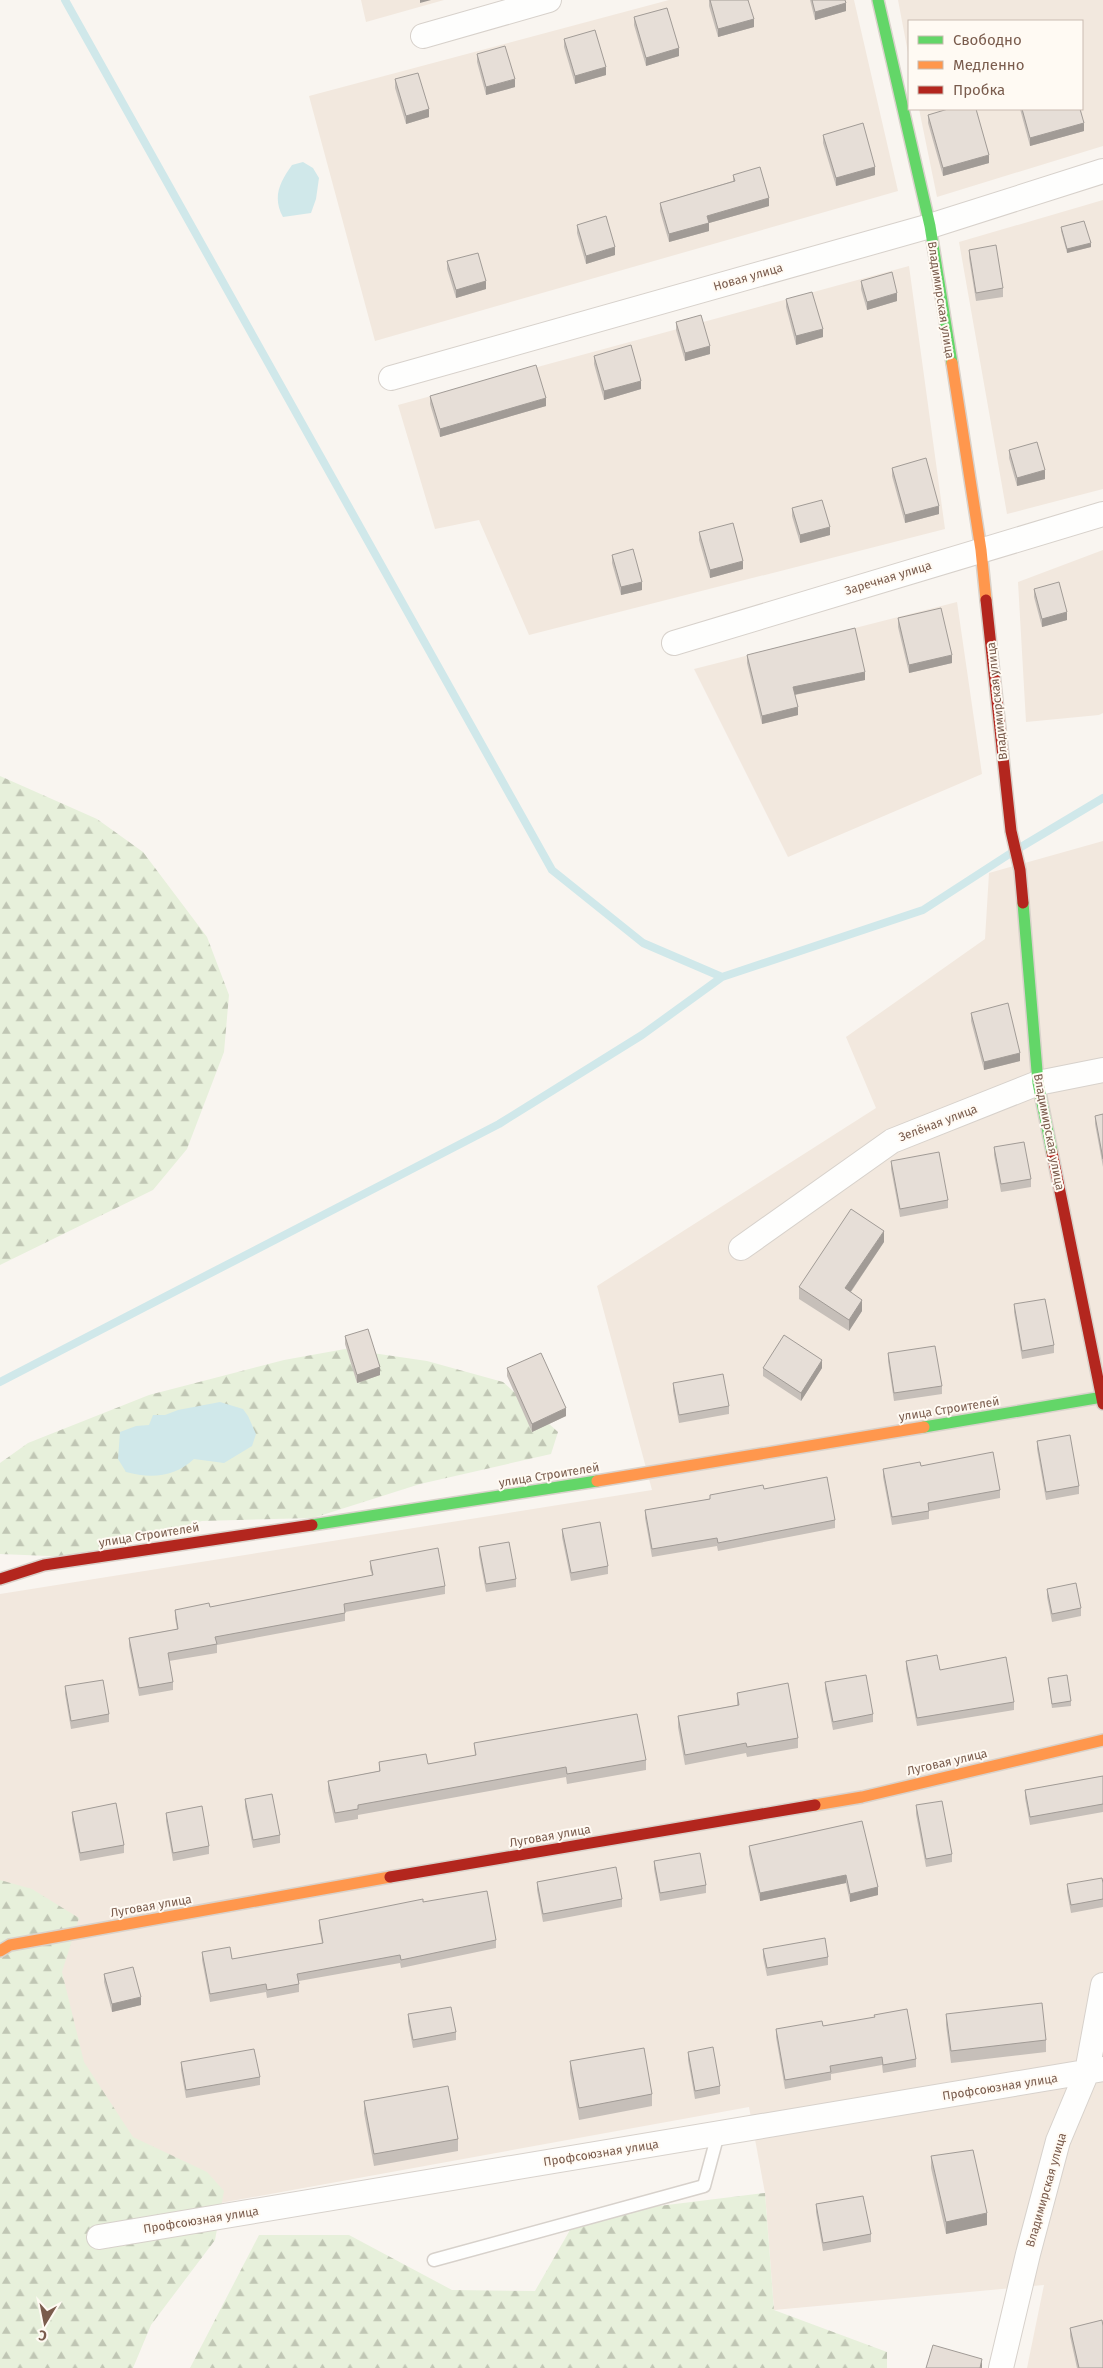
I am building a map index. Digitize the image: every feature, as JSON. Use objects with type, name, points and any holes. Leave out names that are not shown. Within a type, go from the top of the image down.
[{"type":"street","points":[[423,36],[549,0]]},
{"type":"street","name":"Владимирская улица","points":[[878,0],[930,226],[981,550],[1011,831],[1020,870],[1038,1083],[1103,1400]]},
{"type":"street","name":"Новая улица","points":[[391,378],[930,226],[1103,171]]},
{"type":"street","name":"Заречная улица","points":[[674,643],[1103,514]]},
{"type":"street","name":"Зелёная улица","points":[[741,1248],[892,1141],[1038,1083],[1103,1070]]},
{"type":"street","name":"улица Строителей","points":[[0,1579],[44,1564],[568,1486],[1103,1400]]},
{"type":"street","name":"Луговая улица","points":[[0,1951],[10,1945],[209,1909],[862,1797],[1103,1740]]},
{"type":"street","name":"Владимирская улица","points":[[1001,2368],[1028,2254],[1058,2141],[1095,2071],[1103,1985]]},
{"type":"street","name":"Профсоюзная улица","points":[[99,2237],[1095,2071]]},
{"type":"lane","points":[[434,2260],[704,2186],[718,2134]]},
{"type":"shaded area","points":[[361,0],[444,0],[366,22]]},
{"type":"shaded area","points":[[669,0],[854,0],[898,191],[375,341],[309,96]]},
{"type":"shaded area","points":[[898,0],[1103,0],[1103,146],[937,197],[919,110],[1083,110],[1083,20],[908,20],[908,53]]},
{"type":"shaded area","points":[[1103,200],[1103,489],[1007,514],[959,242]]},
{"type":"shaded area","points":[[909,266],[945,529],[529,635],[479,520],[435,529],[398,405]]},
{"type":"shaded area","points":[[1103,550],[1103,713],[1099,715],[1026,722],[1018,582]]},
{"type":"shaded area","points":[[957,602],[982,774],[788,857],[694,669]]},
{"type":"shaded area","points":[[1103,841],[1103,2368],[1027,2368],[1044,2285],[774,2310],[765,2193],[749,2107],[6,2242],[0,2218],[0,1594],[652,1490],[597,1286],[876,1108],[846,1037],[985,939],[989,873]]},
{"type":"green space","points":[[0,776],[97,819],[143,852],[207,937],[229,995],[224,1052],[187,1149],[153,1190],[0,1265]]},
{"type":"green space","points":[[345,1349],[427,1361],[503,1382],[558,1432],[551,1454],[420,1484],[313,1518],[202,1521],[73,1557],[0,1554],[0,1463],[28,1443],[149,1395],[284,1360]]},
{"type":"green space","points":[[0,1880],[32,1889],[79,1918],[62,1972],[84,2062],[133,2137],[207,2172],[224,2191],[215,2240],[151,2325],[133,2368],[0,2368]]},
{"type":"green space","points":[[765,2193],[774,2310],[887,2352],[887,2368],[190,2368],[259,2235],[349,2235],[452,2290],[535,2291],[578,2216]]},
{"type":"water","points":[[303,162],[313,168],[319,178],[316,199],[311,213],[283,217],[278,203],[281,184],[292,165]]},
{"type":"water","points":[[220,1402],[243,1409],[256,1434],[252,1446],[224,1463],[194,1459],[179,1470],[162,1475],[153,1476],[126,1472],[118,1459],[120,1432],[136,1426],[149,1425],[153,1415],[165,1415],[178,1410]]},
{"type":"building","points":[[710,0],[748,0],[754,19],[718,29]]},
{"type":"building","points":[[812,0],[845,0],[846,3],[815,12]]},
{"type":"building","points":[[667,8],[679,48],[646,58],[634,17]]},
{"type":"building","points":[[595,30],[606,67],[575,76],[564,39]]},
{"type":"building","points":[[505,46],[515,79],[486,87],[477,54]]},
{"type":"building","points":[[418,73],[429,109],[406,116],[395,79]]},
{"type":"building","points":[[945,110],[976,110],[989,155],[943,168],[928,115]]},
{"type":"building","points":[[1022,110],[1080,110],[1084,123],[1030,138]]},
{"type":"building","points":[[863,123],[875,167],[836,178],[823,135]]},
{"type":"building","points":[[760,167],[769,198],[707,216],[709,223],[669,234],[660,203],[735,181],[733,175]]},
{"type":"building","points":[[606,216],[615,247],[586,256],[577,225]]},
{"type":"building","points":[[1084,221],[1091,243],[1067,249],[1061,227]]},
{"type":"building","points":[[996,245],[1003,288],[976,293],[969,250]]},
{"type":"building","points":[[478,253],[486,281],[456,290],[447,261]]},
{"type":"building","points":[[892,272],[897,293],[867,302],[861,281]]},
{"type":"building","points":[[812,292],[823,329],[796,336],[786,299]]},
{"type":"building","points":[[701,315],[710,346],[685,353],[676,322]]},
{"type":"building","points":[[631,345],[641,381],[604,391],[594,356]]},
{"type":"building","points":[[536,365],[546,398],[440,429],[430,396]]},
{"type":"building","points":[[1037,442],[1045,470],[1017,478],[1009,450]]},
{"type":"building","points":[[926,458],[939,506],[905,515],[892,468]]},
{"type":"building","points":[[822,500],[830,527],[800,535],[792,508]]},
{"type":"building","points":[[733,523],[743,561],[710,570],[699,532]]},
{"type":"building","points":[[633,549],[642,582],[621,587],[612,555]]},
{"type":"building","points":[[1059,582],[1067,612],[1042,619],[1034,589]]},
{"type":"building","points":[[941,608],[952,655],[909,665],[898,618]]},
{"type":"building","points":[[855,628],[865,672],[793,687],[798,707],[762,716],[747,655]]},
{"type":"building","points":[[1008,1003],[1020,1053],[984,1062],[971,1013]]},
{"type":"building","points":[[1103,1114],[1103,1159],[1095,1116]]},
{"type":"building","points":[[1024,1142],[1031,1179],[1001,1184],[994,1147]]},
{"type":"building","points":[[939,1152],[948,1200],[900,1209],[891,1161]]},
{"type":"building","points":[[851,1209],[884,1231],[845,1288],[862,1300],[849,1320],[799,1287]]},
{"type":"building","points":[[1045,1299],[1054,1345],[1022,1351],[1014,1304]]},
{"type":"building","points":[[368,1329],[380,1367],[357,1375],[345,1336]]},
{"type":"building","points":[[784,1335],[822,1360],[801,1393],[763,1368]]},
{"type":"building","points":[[935,1346],[942,1386],[894,1393],[888,1353]]},
{"type":"building","points":[[541,1353],[566,1408],[532,1424],[507,1368]]},
{"type":"building","points":[[723,1374],[729,1406],[679,1415],[673,1383]]},
{"type":"building","points":[[1070,1435],[1079,1486],[1046,1492],[1037,1441]]},
{"type":"building","points":[[993,1452],[1000,1490],[928,1503],[929,1511],[892,1517],[883,1469],[920,1462],[921,1466]]},
{"type":"building","points":[[827,1477],[835,1520],[718,1543],[717,1538],[652,1549],[645,1510],[710,1499],[710,1495],[763,1485],[764,1489]]},
{"type":"building","points":[[600,1522],[608,1566],[571,1573],[562,1529]]},
{"type":"building","points":[[509,1542],[516,1579],[486,1584],[479,1547]]},
{"type":"building","points":[[438,1548],[445,1586],[344,1604],[345,1613],[215,1637],[217,1644],[168,1653],[173,1682],[139,1688],[129,1638],[178,1629],[175,1610],[209,1603],[210,1607],[373,1575],[370,1561]]},
{"type":"building","points":[[1076,1583],[1081,1608],[1052,1614],[1047,1589]]},
{"type":"building","points":[[937,1655],[940,1670],[1006,1657],[1014,1702],[917,1718],[906,1661]]},
{"type":"building","points":[[866,1675],[873,1714],[833,1722],[825,1682]]},
{"type":"building","points":[[1067,1675],[1071,1701],[1052,1704],[1048,1678]]},
{"type":"building","points":[[103,1680],[109,1714],[71,1721],[65,1686]]},
{"type":"building","points":[[788,1683],[798,1738],[747,1747],[746,1743],[685,1755],[678,1716],[739,1705],[737,1693]]},
{"type":"building","points":[[637,1714],[646,1760],[567,1774],[566,1767],[358,1805],[358,1809],[335,1813],[328,1781],[380,1771],[379,1762],[426,1754],[428,1764],[476,1755],[474,1743]]},
{"type":"building","points":[[1103,1776],[1103,1804],[1030,1817],[1025,1790]]},
{"type":"building","points":[[272,1794],[280,1835],[253,1840],[245,1799]]},
{"type":"building","points":[[942,1801],[952,1854],[926,1859],[916,1805]]},
{"type":"building","points":[[116,1803],[124,1845],[80,1853],[72,1812]]},
{"type":"building","points":[[202,1806],[209,1846],[173,1853],[166,1813]]},
{"type":"building","points":[[862,1821],[878,1887],[850,1894],[846,1875],[760,1893],[749,1846]]},
{"type":"building","points":[[700,1853],[706,1885],[660,1893],[654,1861]]},
{"type":"building","points":[[616,1867],[622,1899],[543,1914],[537,1882]]},
{"type":"building","points":[[1102,1878],[1103,1899],[1071,1905],[1067,1884]]},
{"type":"building","points":[[487,1891],[496,1940],[401,1960],[400,1955],[297,1974],[299,1984],[267,1990],[266,1984],[210,1994],[202,1952],[230,1947],[232,1959],[323,1943],[319,1920],[423,1899],[423,1902]]},
{"type":"building","points":[[825,1938],[828,1957],[767,1968],[763,1949]]},
{"type":"building","points":[[133,1967],[141,1997],[112,2004],[104,1974]]},
{"type":"building","points":[[1042,2003],[1046,2040],[951,2051],[946,2014]]},
{"type":"building","points":[[451,2007],[456,2032],[413,2040],[408,2014]]},
{"type":"building","points":[[907,2009],[916,2059],[883,2065],[882,2057],[830,2066],[831,2072],[785,2080],[776,2029],[822,2021],[823,2026]]},
{"type":"building","points":[[713,2047],[720,2086],[695,2091],[688,2052]]},
{"type":"building","points":[[644,2048],[652,2094],[579,2108],[570,2061]]},
{"type":"building","points":[[254,2049],[260,2077],[186,2090],[181,2062]]},
{"type":"building","points":[[448,2086],[458,2139],[374,2154],[364,2101]]},
{"type":"building","points":[[973,2150],[987,2213],[946,2222],[931,2156]]},
{"type":"building","points":[[863,2196],[871,2234],[823,2243],[816,2204]]},
{"type":"building","points":[[1102,2320],[1103,2368],[1079,2368],[1070,2328]]},
{"type":"building","points":[[933,2345],[982,2359],[980,2368],[926,2368]]},
{"type":"waterway","points":[[65,0],[552,870],[643,943],[722,977]]},
{"type":"waterway","points":[[1021,847],[1103,798]]},
{"type":"waterway","points":[[0,1382],[499,1124],[642,1035],[722,977],[923,910],[1011,853]]},
{"type":"traffic: fast","points":[[878,0],[930,226],[952,363]]},
{"type":"traffic: fast","points":[[1023,903],[1038,1083],[1052,1152]]},
{"type":"traffic: fast","points":[[924,1427],[1103,1397]]},
{"type":"traffic: fast","points":[[312,1525],[597,1481]]},
{"type":"traffic: slow","points":[[952,363],[981,550],[986,600]]},
{"type":"traffic: slow","points":[[597,1481],[924,1427]]},
{"type":"traffic: slow","points":[[815,1805],[862,1797],[1103,1740]]},
{"type":"traffic: slow","points":[[0,1951],[10,1945],[390,1877]]},
{"type":"traffic: jam","points":[[986,600],[1011,831],[1020,870],[1023,903]]},
{"type":"traffic: jam","points":[[1052,1152],[1103,1404]]},
{"type":"traffic: jam","points":[[0,1579],[44,1565],[312,1525]]},
{"type":"traffic: jam","points":[[390,1877],[815,1805]]}]
